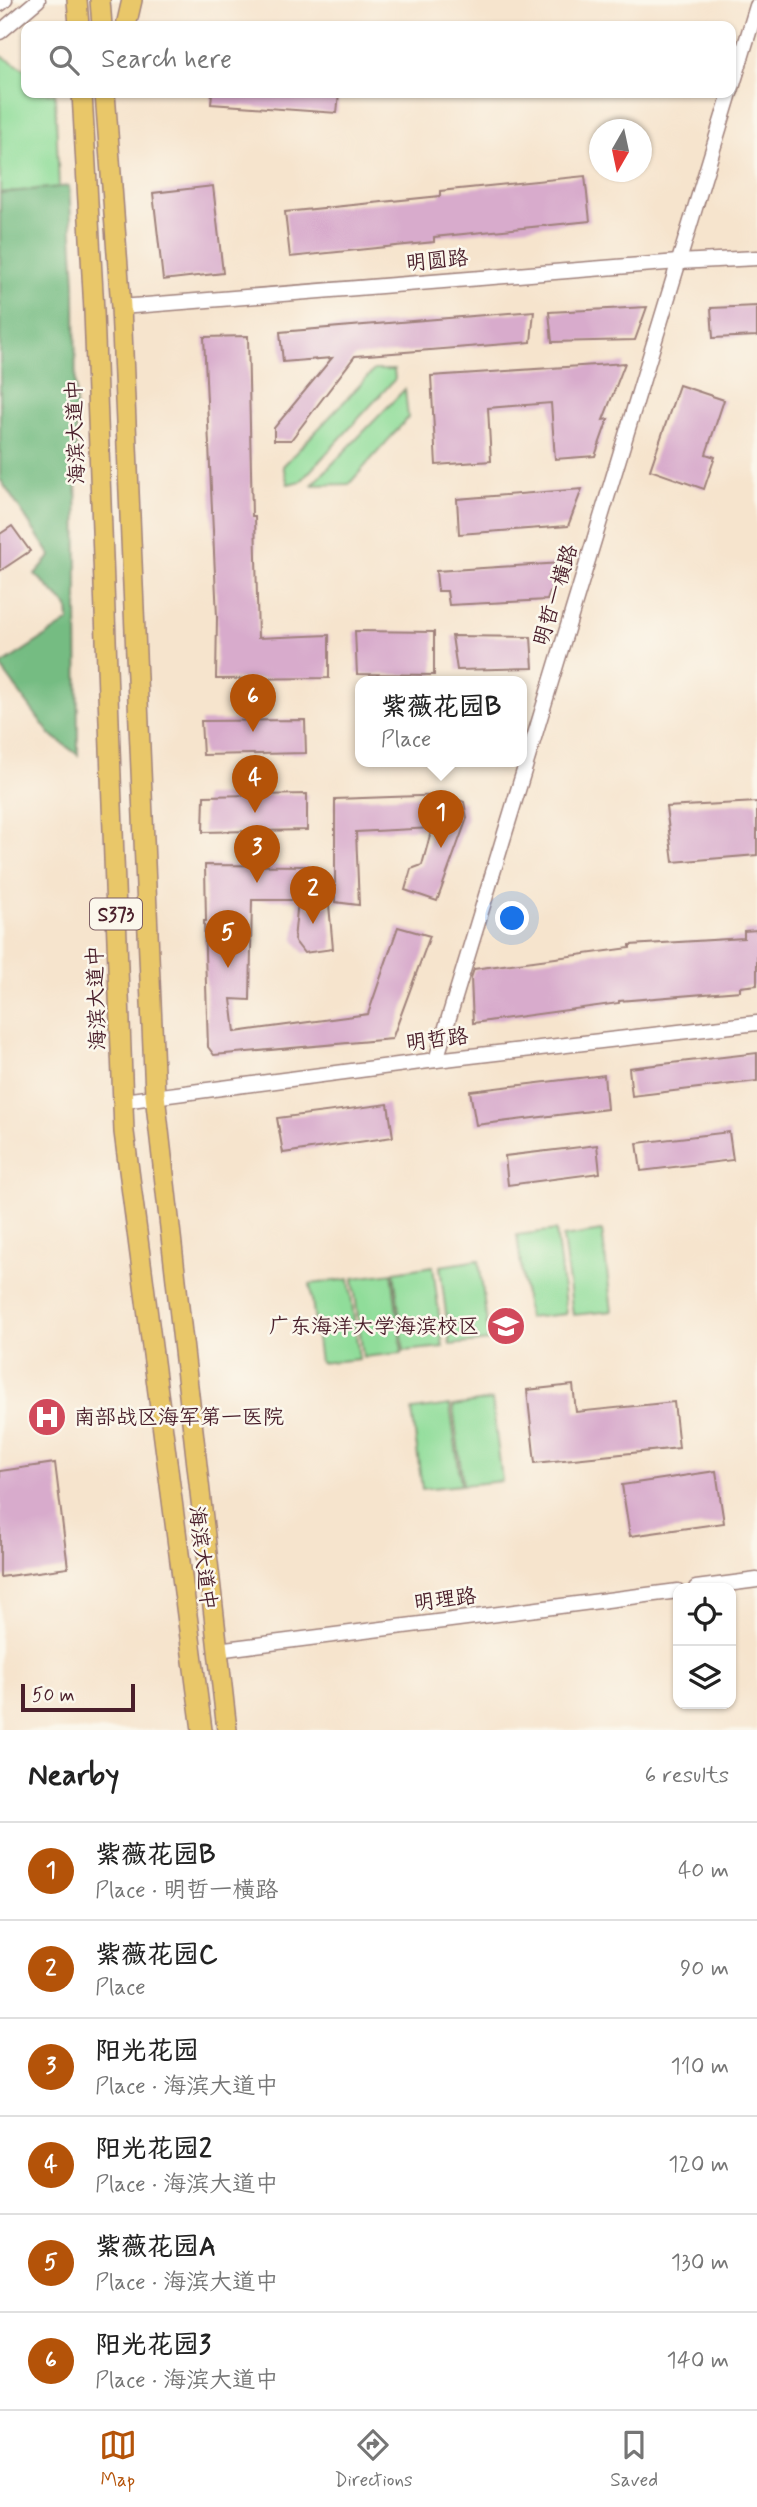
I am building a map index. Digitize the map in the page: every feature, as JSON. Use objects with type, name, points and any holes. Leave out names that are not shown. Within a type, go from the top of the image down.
[{"type":"main road","points":[[77,0],[79,21]]},
{"type":"main road","points":[[100,0],[102,21]]},
{"type":"main road","points":[[127,21],[132,0]]},
{"type":"main road","name":"海滨大道中","points":[[82,98],[94,311],[124,1132],[202,1730]]},
{"type":"main road","name":"海滨大道中","points":[[106,98],[121,307],[155,1096],[227,1730]]},
{"type":"main road","points":[[113,202],[119,98]]},
{"type":"street","points":[[0,4],[5,0]]},
{"type":"street","points":[[0,32],[38,0]]},
{"type":"street","name":"明哲一横路","points":[[736,73],[757,6]]},
{"type":"street","name":"明哲一横路","points":[[527,760],[728,98]]},
{"type":"street","name":"明圆路","points":[[121,307],[757,258]]},
{"type":"street","name":"明哲一横路","points":[[436,1060],[525,767]]},
{"type":"street","name":"明哲路","points":[[123,1101],[436,1060],[757,1023]]},
{"type":"street","points":[[734,1583],[757,1580]]},
{"type":"street","name":"明理路","points":[[217,1650],[673,1592]]},
{"type":"green space","points":[[0,55],[21,67],[21,98],[55,98],[59,188],[0,193]]},
{"type":"green space","points":[[69,186],[75,283],[78,755],[50,734],[0,666],[69,621],[68,607],[35,574],[51,556],[0,479],[0,193]]},
{"type":"green space","points":[[374,370],[394,370],[395,379],[301,481],[288,484],[283,466]]},
{"type":"green space","points":[[405,389],[408,418],[349,484],[312,485]]},
{"type":"green space","points":[[556,1230],[566,1314],[528,1318],[517,1235]]},
{"type":"green space","points":[[602,1231],[612,1311],[573,1315],[563,1237]]},
{"type":"green space","points":[[479,1260],[489,1341],[450,1345],[440,1266]]},
{"type":"green space","points":[[433,1266],[443,1347],[404,1351],[394,1272]]},
{"type":"green space","points":[[392,1273],[402,1353],[363,1357],[353,1278]]},
{"type":"green space","points":[[349,1279],[359,1359],[320,1363],[310,1284]]},
{"type":"green space","points":[[492,1400],[502,1481],[463,1485],[453,1406]]},
{"type":"green space","points":[[450,1405],[461,1485],[422,1489],[412,1410]]},
{"type":"building","points":[[212,98],[338,98],[337,113],[211,104]]},
{"type":"building","points":[[585,176],[590,221],[434,237],[434,242],[290,257],[285,212],[440,196],[440,191]]},
{"type":"building","points":[[213,186],[223,273],[163,280],[153,193]]},
{"type":"building","points":[[757,306],[757,336],[713,338],[711,308]]},
{"type":"building","points":[[647,307],[635,340],[552,342],[549,312]]},
{"type":"building","points":[[534,311],[531,342],[355,356],[291,440],[274,440],[274,428],[332,358],[283,362],[280,332]]},
{"type":"building","points":[[248,336],[258,638],[329,635],[329,678],[216,679],[217,617],[204,337]]},
{"type":"building","points":[[625,363],[603,420],[608,419],[595,456],[555,459],[551,403],[488,408],[491,461],[436,465],[431,376]]},
{"type":"building","points":[[679,385],[724,400],[706,454],[715,457],[704,489],[650,470]]},
{"type":"building","points":[[582,489],[568,526],[459,534],[457,499]]},
{"type":"building","points":[[12,526],[30,551],[0,571],[0,534]]},
{"type":"building","points":[[561,563],[547,600],[449,605],[447,591],[438,591],[436,571]]},
{"type":"building","points":[[355,631],[434,632],[434,675],[357,674]]},
{"type":"building","points":[[452,636],[531,637],[533,668],[457,670]]},
{"type":"building","points":[[305,720],[306,753],[203,755],[201,721]]},
{"type":"building","points":[[307,794],[307,830],[203,832],[204,796]]},
{"type":"building","points":[[447,795],[464,802],[467,818],[437,901],[405,890],[411,869],[422,865],[432,828],[356,832],[359,905],[335,902],[335,799]]},
{"type":"building","points":[[757,802],[757,855],[673,862],[666,807]]},
{"type":"building","points":[[205,865],[308,866],[308,908],[329,905],[333,949],[304,953],[294,940],[298,900],[252,900],[250,1000],[231,999],[235,1032],[368,1014],[398,927],[430,936],[392,1039],[214,1055],[208,1047]]},
{"type":"building","points":[[757,930],[757,985],[740,987],[740,991],[619,1001],[473,1023],[471,978],[474,969],[630,948],[630,945],[744,938],[744,931]]},
{"type":"building","points":[[757,1053],[757,1081],[632,1096],[629,1068]]},
{"type":"building","points":[[604,1075],[607,1109],[476,1125],[470,1091]]},
{"type":"building","points":[[388,1104],[393,1137],[283,1153],[277,1118]]},
{"type":"building","points":[[729,1132],[733,1160],[641,1171],[637,1143]]},
{"type":"building","points":[[597,1145],[600,1173],[508,1185],[505,1156]]},
{"type":"building","points":[[573,1385],[576,1412],[674,1402],[679,1448],[535,1463],[527,1390]]},
{"type":"building","points":[[55,1463],[68,1568],[0,1577],[0,1471]]},
{"type":"building","points":[[716,1471],[724,1523],[630,1536],[622,1485]]},
{"type":"place","name":"阳光花园3","points":[[253,732]]},
{"type":"place","name":"阳光花园2","points":[[255,813]]},
{"type":"place","name":"紫薇花园B","points":[[441,848]]},
{"type":"place","name":"阳光花园","points":[[257,883]]},
{"type":"place","name":"紫薇花园C","points":[[313,924]]},
{"type":"place","name":"紫薇花园A","points":[[228,968]]},
{"type":"place","name":"广东海洋大学海滨校区","points":[[506,1326]]},
{"type":"place","name":"南部战区海军第一医院","points":[[47,1417]]}]
